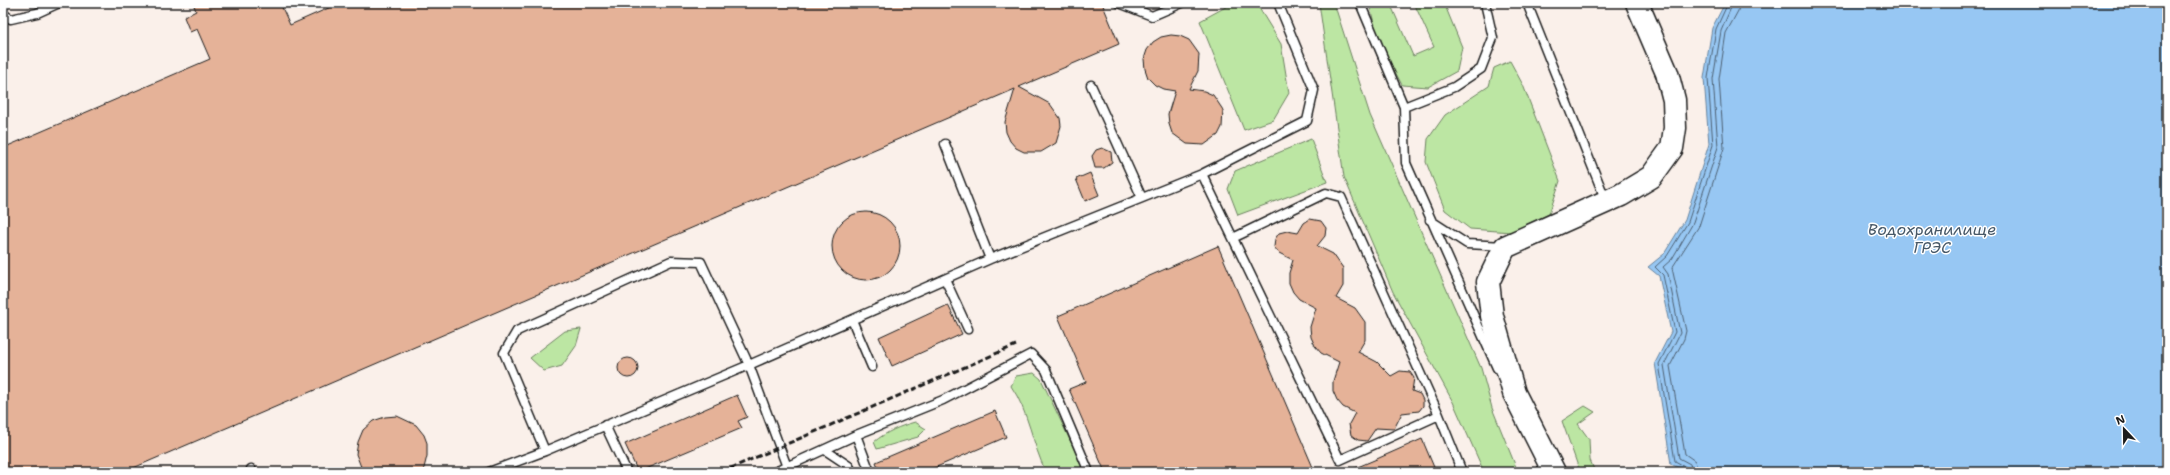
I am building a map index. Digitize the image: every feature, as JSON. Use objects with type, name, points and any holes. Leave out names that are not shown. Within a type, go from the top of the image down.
[{"type":"street","points":[[1554,472],[1514,393],[1492,316],[1488,282],[1505,246],[1606,202],[1651,177],[1672,148],[1674,100],[1667,73],[1637,3]]},
{"type":"lane","points":[[3,25],[11,19],[37,13],[60,3]]},
{"type":"lane","points":[[1119,3],[1152,16],[1182,3]]},
{"type":"lane","points":[[489,472],[545,451],[749,365],[990,259],[1202,174],[1307,121],[1314,90],[1278,3]]},
{"type":"lane","points":[[1360,3],[1404,107],[1406,162],[1430,220],[1480,327],[1495,364],[1514,393]]},
{"type":"lane","points":[[1404,107],[1454,87],[1481,69],[1493,38],[1485,3]]},
{"type":"lane","points":[[1527,3],[1606,202]]},
{"type":"lane","points":[[3,14],[11,19]]},
{"type":"lane","points":[[1091,85],[1142,198]]},
{"type":"lane","points":[[945,144],[990,259]]},
{"type":"lane","points":[[1202,174],[1340,460],[1439,414]]},
{"type":"lane","points":[[1233,238],[1326,193],[1341,196],[1439,414],[1462,472]]},
{"type":"lane","points":[[1430,220],[1467,244],[1505,246]]},
{"type":"lane","points":[[545,451],[504,354],[517,331],[671,261],[701,262],[749,365],[787,467]]},
{"type":"lane","points":[[945,279],[968,330]]},
{"type":"lane","points":[[852,320],[872,367]]},
{"type":"lane","points":[[775,472],[856,435],[943,400],[1031,354],[1046,370],[1089,472]]},
{"type":"lane","points":[[606,425],[627,472]]},
{"type":"lane","points":[[856,435],[870,472]]},
{"type":"lane","points":[[825,450],[849,466],[852,472]]},
{"type":"green space","points":[[1233,3],[1256,3],[1281,44],[1289,93],[1273,120],[1244,130],[1200,21]]},
{"type":"green space","points":[[1319,3],[1334,3],[1370,115],[1481,368],[1492,408],[1518,472],[1484,472],[1453,402],[1393,292],[1344,177]]},
{"type":"green space","points":[[1369,3],[1390,3],[1413,56],[1434,47],[1414,3],[1444,3],[1462,47],[1457,71],[1428,87],[1402,85],[1378,39]]},
{"type":"green space","points":[[1510,61],[1523,85],[1560,181],[1549,214],[1511,232],[1470,229],[1445,210],[1426,162],[1428,139],[1445,115],[1489,86],[1494,68]]},
{"type":"green space","points":[[1311,139],[1327,182],[1238,215],[1228,189],[1235,171]]},
{"type":"green space","points":[[581,329],[576,346],[562,366],[544,371],[530,358],[565,331]]},
{"type":"green space","points":[[1034,373],[1041,379],[1085,472],[1046,472],[1022,406],[1011,386],[1016,376]]},
{"type":"green space","points":[[1585,406],[1595,412],[1578,424],[1589,439],[1590,460],[1595,472],[1580,472],[1562,421]]},
{"type":"green space","points":[[915,422],[926,429],[918,437],[877,449],[874,442],[883,435],[904,425]]},
{"type":"water","name":"Водохранилище ГРЭС","points":[[1725,3],[2167,3],[2167,472],[1687,472],[1671,464],[1655,363],[1671,332],[1659,276],[1648,267],[1664,254],[1685,220],[1709,144],[1704,78],[1712,28]]},
{"type":"building","points":[[193,3],[280,3],[290,25],[340,3],[1102,3],[1119,44],[1019,87],[1050,104],[1060,118],[1061,126],[1056,143],[1041,152],[1024,152],[1016,148],[1010,141],[1006,132],[1005,122],[1015,89],[124,472],[3,472],[3,148],[210,59],[197,29],[190,32],[184,17],[196,11]]},
{"type":"building","points":[[1171,35],[1180,36],[1189,40],[1199,54],[1198,71],[1189,89],[1204,91],[1213,95],[1223,110],[1222,127],[1218,135],[1204,145],[1187,144],[1172,133],[1168,114],[1175,91],[1163,89],[1155,85],[1148,78],[1145,69],[1144,59],[1147,50],[1153,42],[1161,37]]},
{"type":"building","points":[[1102,148],[1111,152],[1112,162],[1104,168],[1095,168],[1092,156],[1096,150]]},
{"type":"building","points":[[1090,173],[1099,195],[1085,201],[1076,179]]},
{"type":"building","points":[[866,212],[879,215],[890,222],[897,233],[900,246],[897,259],[890,270],[879,277],[866,280],[853,277],[842,270],[835,259],[832,246],[835,233],[842,222],[853,215]]},
{"type":"building","points":[[1310,219],[1321,221],[1326,228],[1325,236],[1317,246],[1333,254],[1343,268],[1343,286],[1336,298],[1355,308],[1365,322],[1365,340],[1358,352],[1377,362],[1391,376],[1400,371],[1410,372],[1414,378],[1412,391],[1420,394],[1423,400],[1423,406],[1419,411],[1402,413],[1394,429],[1376,428],[1367,441],[1358,440],[1351,435],[1349,424],[1355,413],[1343,407],[1337,400],[1333,391],[1333,381],[1339,362],[1321,353],[1315,346],[1311,337],[1310,327],[1316,308],[1299,299],[1293,292],[1289,283],[1289,273],[1293,260],[1279,253],[1274,247],[1275,239],[1279,233],[1287,231],[1298,233],[1304,223]]},
{"type":"building","points":[[1218,246],[1315,472],[1105,472],[1069,389],[1086,382],[1058,316]]},
{"type":"building","points":[[948,305],[962,334],[892,366],[879,337]]},
{"type":"building","points":[[628,358],[635,361],[638,368],[635,375],[628,378],[621,375],[618,368],[621,361]]},
{"type":"building","points":[[737,395],[747,417],[738,421],[742,428],[638,472],[625,444]]},
{"type":"building","points":[[995,411],[1006,437],[925,472],[880,472],[876,462]]},
{"type":"building","points":[[397,416],[416,425],[424,435],[427,443],[427,456],[424,468],[421,472],[363,472],[356,454],[358,442],[363,430],[373,421],[385,417]]},
{"type":"building","points":[[1422,439],[1436,472],[1346,472],[1379,458]]},
{"type":"railway","points":[[722,472],[1016,345]]}]
